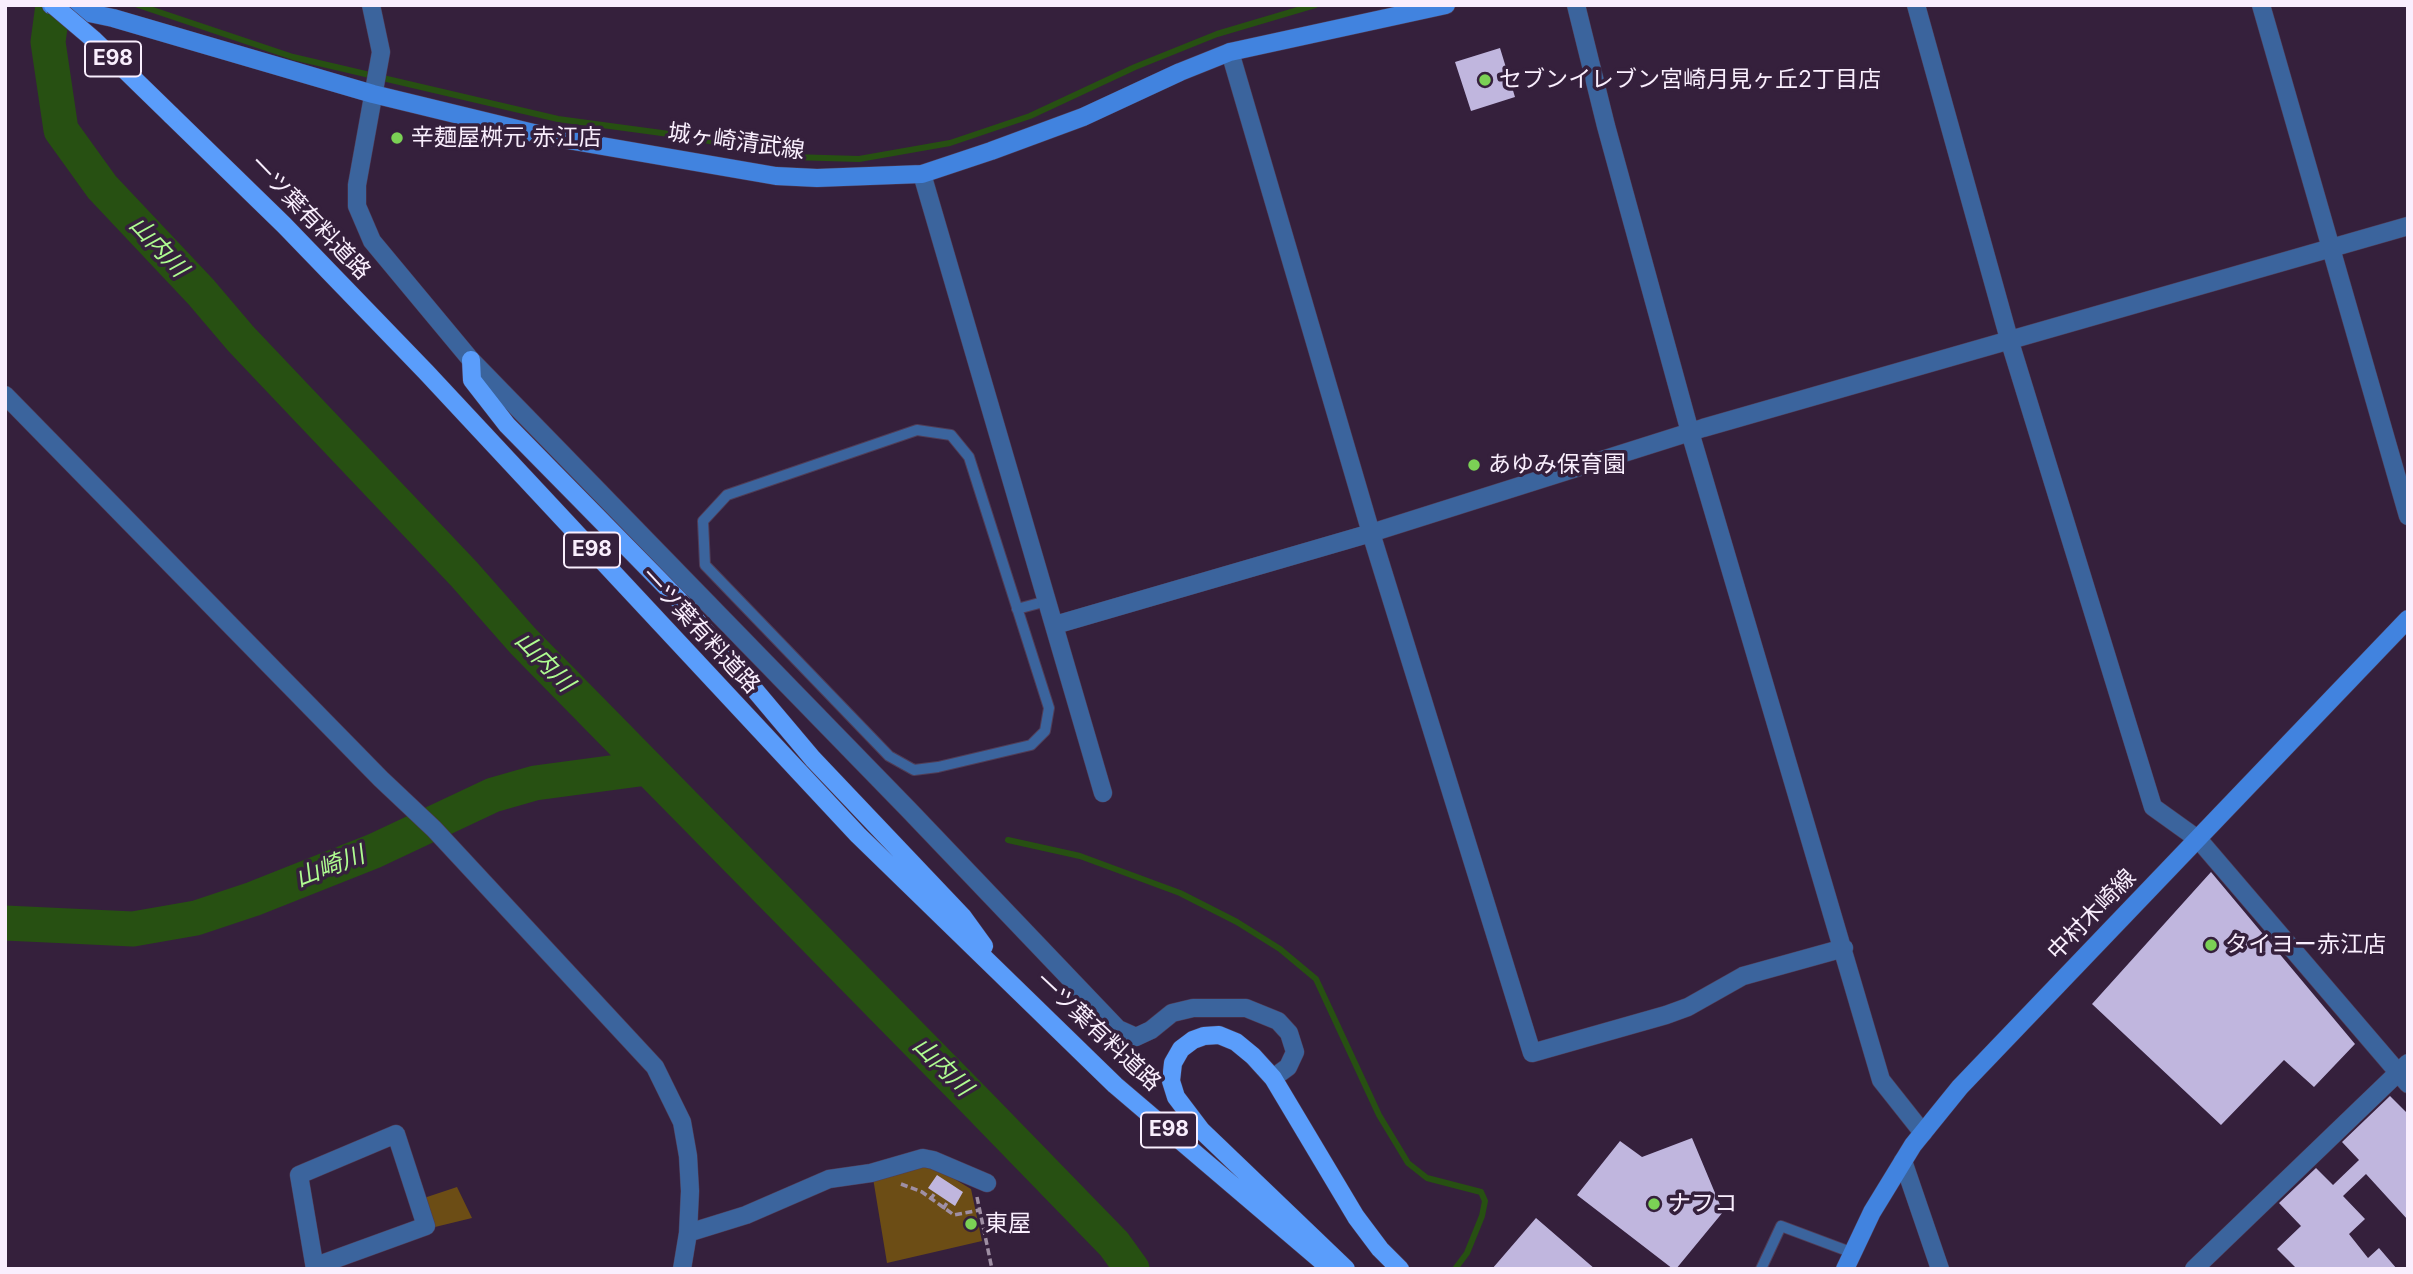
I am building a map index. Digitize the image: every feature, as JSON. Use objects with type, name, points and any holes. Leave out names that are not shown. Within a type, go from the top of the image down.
[{"type":"main road","name":"城ヶ崎清武線","points":[[52,5],[114,12],[373,94],[550,137],[776,176],[817,178],[922,174],[1083,117],[1230,52],[1446,5]]},
{"type":"main road","name":"一ツ葉有料道路","points":[[52,5],[93,39],[266,207],[426,372],[858,835],[1115,1085],[1331,1269]]},
{"type":"main road","points":[[471,360],[472,380],[507,425],[679,600],[813,759],[963,917],[1013,986]]},
{"type":"main road","name":"中村木崎線","points":[[1849,1261],[1872,1212],[1903,1161],[1960,1087],[2408,619]]},
{"type":"main road","points":[[1346,1269],[1201,1130],[1176,1097],[1171,1081],[1173,1063],[1181,1049],[1193,1040],[1219,1035],[1236,1042],[1273,1078],[1356,1217],[1380,1249],[1400,1269]]},
{"type":"street","points":[[371,5],[381,52],[357,186],[357,206],[372,242],[471,360],[1118,1029],[1136,1037],[1151,1030],[1172,1013],[1206,1008],[1246,1008],[1278,1021],[1289,1033],[1295,1052],[1287,1067],[1273,1078]]},
{"type":"street","points":[[1576,5],[1606,126],[1690,432],[1881,1080],[1923,1133]]},
{"type":"street","points":[[1916,5],[2009,339],[2153,807],[2199,840],[2405,1073],[2194,1269]]},
{"type":"street","points":[[2261,5],[2408,516]]},
{"type":"street","points":[[1230,52],[1371,533],[1532,1053],[1665,1015],[1688,1007],[1743,976],[1844,948]]},
{"type":"street","points":[[922,174],[1103,793]]},
{"type":"street","points":[[1055,625],[1371,533],[1690,432],[2408,226]]},
{"type":"street","points":[[5,395],[381,779],[434,829],[655,1067],[682,1122],[690,1179],[688,1233],[682,1269]]},
{"type":"street","points":[[396,1134],[426,1226],[315,1267],[299,1175],[396,1134]]},
{"type":"street","points":[[688,1233],[746,1215],[830,1179],[871,1173],[923,1158],[980,1180]]},
{"type":"street","points":[[1903,1161],[1940,1269]]},
{"type":"lane","points":[[917,430],[951,435],[969,457],[1017,608],[1049,708],[1045,731],[1031,745],[914,770],[889,756],[705,565],[703,521],[727,495],[784,474],[917,430]]},
{"type":"lane","points":[[1017,608],[1047,601]]},
{"type":"lane","points":[[1761,1269],[1781,1226],[1849,1261]]},
{"type":"path","points":[[894,1166],[898,1182],[904,1187],[922,1192],[954,1215],[960,1216],[979,1210]]},
{"type":"path","points":[[980,1180],[979,1210],[992,1269]]},
{"type":"path","points":[[930,1200],[935,1193]]},
{"type":"path","points":[[943,1209],[948,1201]]},
{"type":"shaded area","points":[[926,1164],[971,1189],[982,1241],[887,1263],[873,1178]]},
{"type":"shaded area","points":[[457,1187],[472,1218],[435,1227],[424,1198]]},
{"type":"building","name":"セブンイレブン宮崎月見ヶ丘2丁目店","points":[[1500,48],[1515,97],[1471,111],[1455,62]]},
{"type":"building","name":"タイヨー赤江店","points":[[2211,872],[2355,1044],[2314,1087],[2284,1060],[2221,1125],[2092,1004]]},
{"type":"building","points":[[2390,1096],[2408,1114],[2408,1220],[2366,1174],[2343,1196],[2365,1219],[2349,1234],[2368,1258],[2379,1248],[2397,1269],[2297,1269],[2277,1249],[2301,1226],[2279,1203],[2316,1168],[2333,1185],[2359,1160],[2342,1142]]},
{"type":"building","name":"ナフコ","points":[[1692,1138],[1723,1212],[1676,1269],[1673,1269],[1577,1195],[1620,1141],[1642,1157]]},
{"type":"building","points":[[937,1175],[963,1192],[955,1206],[928,1188]]},
{"type":"building","points":[[1536,1218],[1595,1269],[1492,1269]]},
{"type":"waterway","name":"山内川","points":[[53,5],[48,42],[61,130],[102,187],[201,292],[241,339],[464,574],[523,641],[1114,1244],[1132,1269]]},
{"type":"waterway","points":[[138,5],[293,57],[558,119],[684,136],[791,157],[859,159],[950,143],[1030,116],[1135,67],[1217,34],[1315,5]]},
{"type":"waterway","name":"山崎川","points":[[5,923],[133,929],[196,918],[253,899],[374,851],[493,795],[535,783],[647,768]]},
{"type":"waterway","points":[[1008,840],[1080,856],[1180,893],[1237,922],[1280,949],[1316,979],[1379,1115],[1408,1163],[1427,1178],[1481,1192],[1485,1201],[1482,1216],[1467,1253],[1455,1269]]},
{"type":"place","name":"セブンイレブン宮崎月見ヶ丘2丁目店","points":[[1485,80]]},
{"type":"place","name":"辛麺屋桝元 赤江店","points":[[397,138]]},
{"type":"place","name":"あゆみ保育園","points":[[1474,465]]},
{"type":"place","name":"タイヨー赤江店","points":[[2211,945]]},
{"type":"place","name":"ナフコ","points":[[1654,1204]]},
{"type":"place","name":"東屋","points":[[971,1224]]}]
